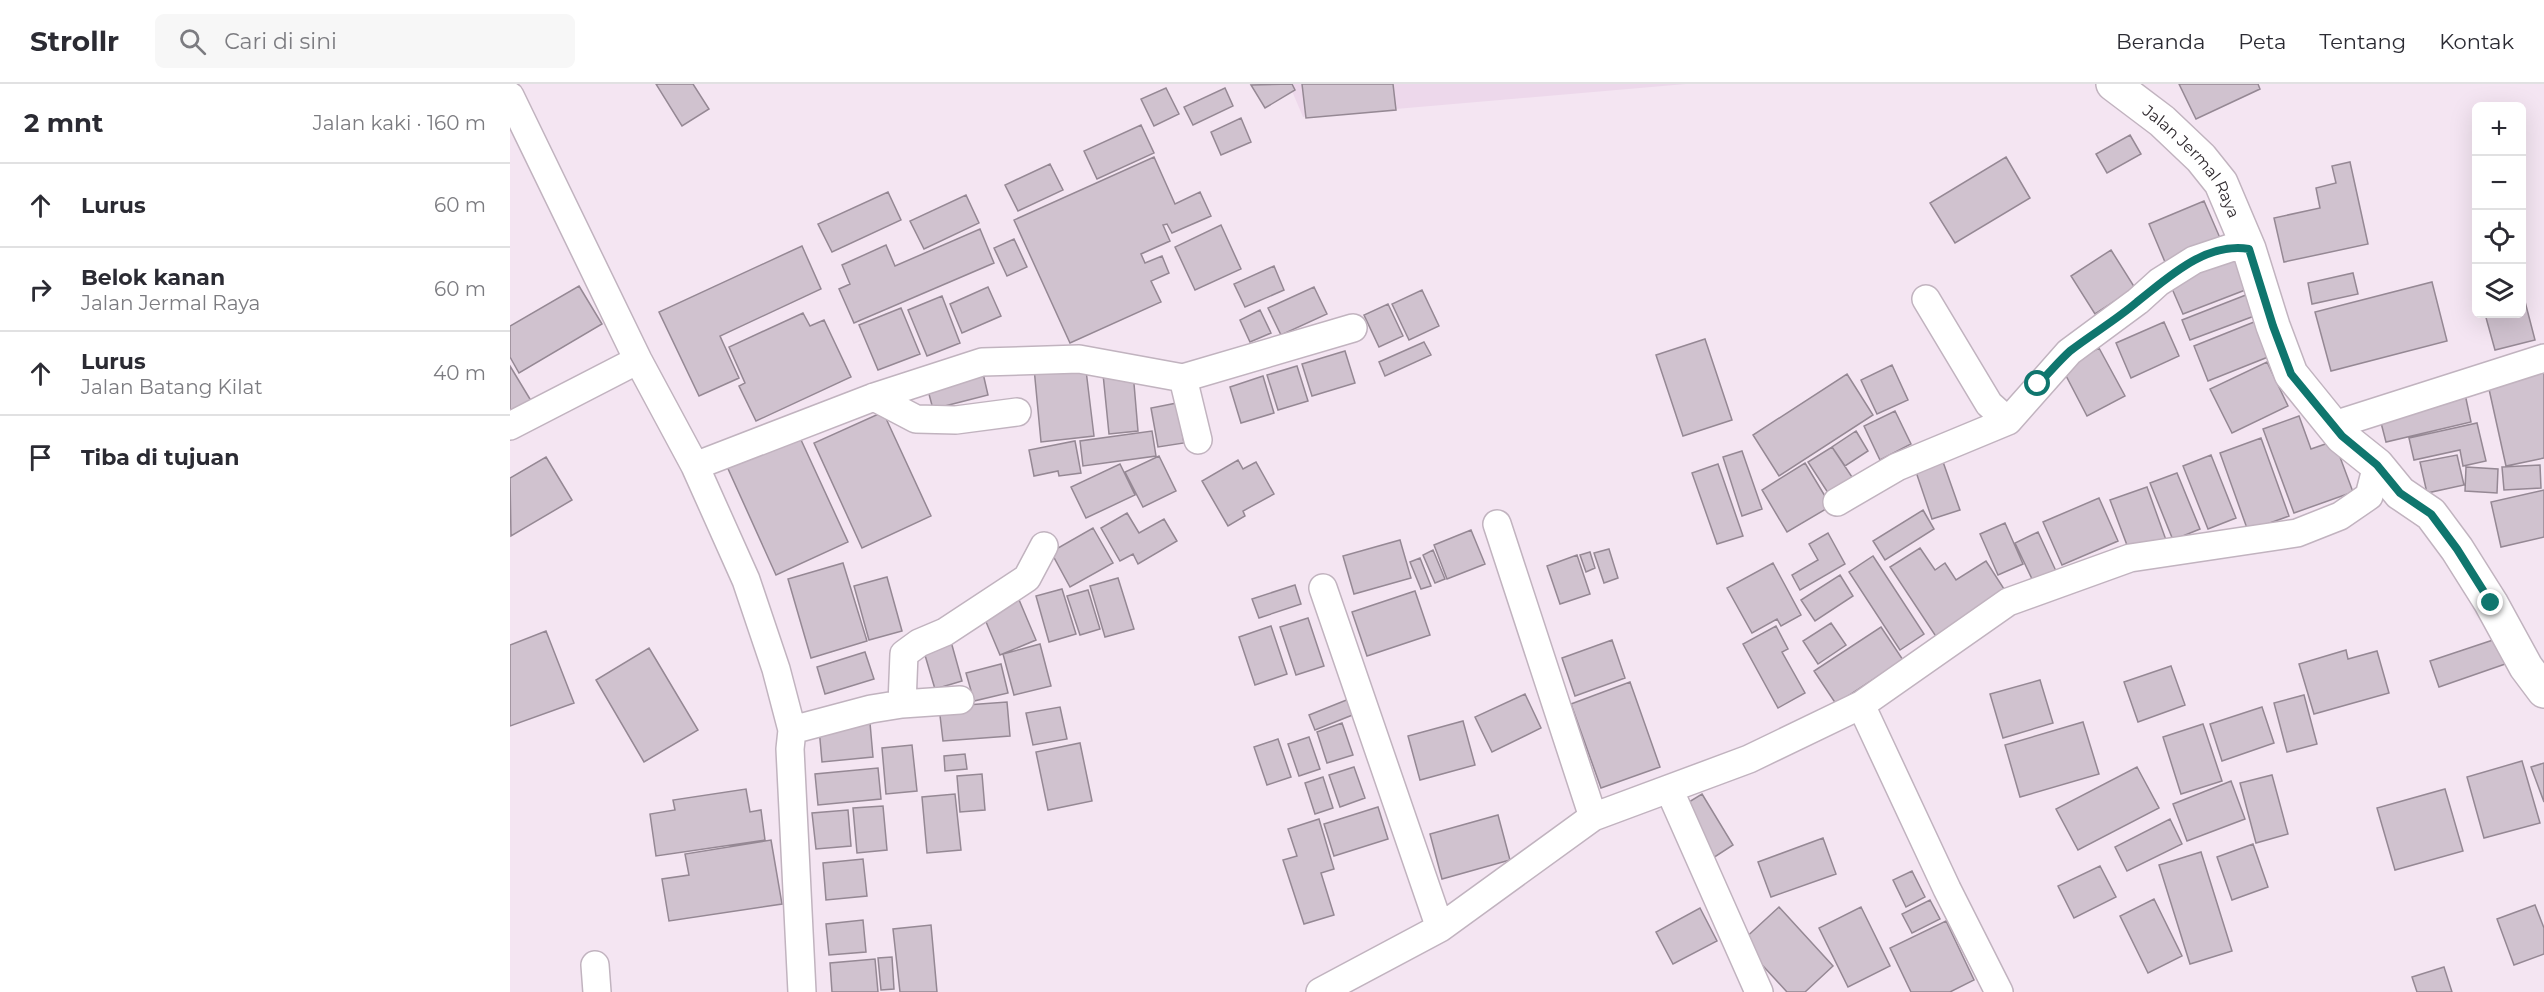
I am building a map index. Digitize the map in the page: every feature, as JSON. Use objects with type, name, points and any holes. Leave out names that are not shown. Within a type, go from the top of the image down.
[{"type":"street","name":"Jalan Jermal Raya","points":[[2114,84],[2162,121],[2208,166],[2221,183],[2249,249],[2291,374],[2342,436],[2377,465],[2400,493],[2431,514],[2491,603],[2526,667],[2544,691]]},
{"type":"street","points":[[511,100],[638,360],[695,466],[746,580],[776,669],[792,730],[790,748],[802,992]]},
{"type":"street","points":[[1837,502],[1897,467],[2008,422],[2069,352],[2138,302],[2159,282],[2194,260],[2233,247],[2249,249]]},
{"type":"street","points":[[1926,299],[1989,404],[2008,422]]},
{"type":"street","points":[[695,466],[874,397],[982,362],[1079,359],[1183,378],[1353,328]]},
{"type":"street","points":[[2334,425],[2544,358]]},
{"type":"street","points":[[510,426],[638,360]]},
{"type":"street","points":[[1183,378],[1198,440]]},
{"type":"street","points":[[874,397],[916,419],[956,420],[1017,412]]},
{"type":"street","points":[[1320,992],[1440,928],[1593,817],[1749,759],[1861,705],[2008,602],[2130,558],[2297,533],[2340,516],[2369,496],[2377,465]]},
{"type":"street","points":[[1497,524],[1593,817]]},
{"type":"street","points":[[902,704],[904,654],[919,643],[945,632],[1027,578],[1044,546]]},
{"type":"street","points":[[1323,588],[1440,928]]},
{"type":"street","points":[[792,730],[871,709],[902,704],[960,700]]},
{"type":"street","points":[[1861,705],[1947,889],[1999,992]]},
{"type":"street","points":[[1669,789],[1760,992]]},
{"type":"street","points":[[595,965],[597,992]]},
{"type":"shaded area","points":[[1289,84],[1686,84],[1303,117]]},
{"type":"building","points":[[656,84],[693,84],[709,109],[682,126]]},
{"type":"building","points":[[1292,84],[1295,90],[1265,108],[1251,85]]},
{"type":"building","points":[[1302,84],[1393,84],[1396,110],[1306,118]]},
{"type":"building","points":[[2179,84],[2258,84],[2260,89],[2196,119]]},
{"type":"building","points":[[1166,88],[1179,114],[1154,126],[1141,99]]},
{"type":"building","points":[[1225,88],[1233,106],[1193,125],[1184,107]]},
{"type":"building","points":[[1241,118],[1251,142],[1221,155],[1211,132]]},
{"type":"building","points":[[1141,125],[1154,153],[1097,179],[1084,151]]},
{"type":"building","points":[[2130,135],[2141,154],[2107,173],[2096,154]]},
{"type":"building","points":[[1154,157],[1175,204],[1200,192],[1211,216],[1172,233],[1167,224],[1163,225],[1170,241],[1141,254],[1145,263],[1162,256],[1169,273],[1151,281],[1161,302],[1070,343],[1014,220]]},
{"type":"building","points":[[2006,157],[2030,198],[1955,243],[1930,203]]},
{"type":"building","points":[[2350,162],[2368,244],[2284,262],[2274,218],[2320,208],[2316,188],[2336,183],[2332,166]]},
{"type":"building","points":[[1050,164],[1063,190],[1018,211],[1005,185]]},
{"type":"building","points":[[888,192],[901,220],[832,252],[818,224]]},
{"type":"building","points":[[966,195],[979,223],[924,249],[910,221]]},
{"type":"building","points":[[2204,201],[2220,238],[2165,262],[2149,224]]},
{"type":"building","points":[[1221,225],[1241,269],[1195,290],[1175,247]]},
{"type":"building","points":[[980,229],[994,263],[854,323],[839,289],[850,284],[842,265],[886,245],[895,266]]},
{"type":"building","points":[[1014,239],[1027,267],[1007,276],[994,248]]},
{"type":"building","points":[[802,246],[821,289],[720,336],[739,378],[699,396],[659,312]]},
{"type":"building","points":[[2111,250],[2135,288],[2095,314],[2071,276]]},
{"type":"building","points":[[2241,256],[2253,287],[2183,314],[2170,284]]},
{"type":"building","points":[[1274,266],[1284,290],[1245,307],[1234,284]]},
{"type":"building","points":[[2353,273],[2358,294],[2312,304],[2308,283]]},
{"type":"building","points":[[2432,282],[2447,341],[2331,371],[2315,312]]},
{"type":"building","points":[[579,286],[602,324],[519,373],[510,357],[510,326]]},
{"type":"building","points":[[988,287],[1001,316],[962,333],[950,304]]},
{"type":"building","points":[[1314,287],[1327,314],[1281,335],[1268,308]]},
{"type":"building","points":[[1422,290],[1439,326],[1409,340],[1392,304]]},
{"type":"building","points":[[2256,291],[2265,312],[2190,340],[2182,320]]},
{"type":"building","points":[[942,296],[960,343],[927,356],[908,310]]},
{"type":"building","points":[[1388,304],[1403,336],[1379,347],[1364,315]]},
{"type":"building","points":[[2526,305],[2535,340],[2495,350],[2486,318],[2526,318]]},
{"type":"building","points":[[901,308],[920,354],[878,370],[859,325]]},
{"type":"building","points":[[1260,310],[1271,333],[1250,342],[1240,320]]},
{"type":"building","points":[[803,313],[810,326],[824,320],[851,377],[756,421],[739,386],[745,383],[729,347]]},
{"type":"building","points":[[2264,318],[2278,353],[2208,381],[2194,346]]},
{"type":"building","points":[[2164,322],[2179,356],[2131,378],[2116,343]]},
{"type":"building","points":[[1705,339],[1732,420],[1683,436],[1656,355]]},
{"type":"building","points":[[1424,342],[1431,355],[1385,376],[1379,362]]},
{"type":"building","points":[[2099,348],[2125,396],[2087,416],[2062,368]]},
{"type":"building","points":[[1345,351],[1355,383],[1312,396],[1302,364]]},
{"type":"building","points":[[1085,362],[1094,436],[1041,442],[1034,368]]},
{"type":"building","points":[[2267,362],[2288,406],[2232,433],[2210,389]]},
{"type":"building","points":[[1892,365],[1908,400],[1877,414],[1861,380]]},
{"type":"building","points":[[510,366],[533,404],[510,417]]},
{"type":"building","points":[[1297,366],[1308,401],[1278,410],[1267,375]]},
{"type":"building","points":[[2544,368],[2544,458],[2506,466],[2487,380]]},
{"type":"building","points":[[982,369],[988,395],[933,409],[926,383]]},
{"type":"building","points":[[1133,372],[1138,431],[1109,434],[1103,374]]},
{"type":"building","points":[[1847,374],[1873,415],[1779,476],[1753,435]]},
{"type":"building","points":[[1263,376],[1274,413],[1241,423],[1230,387]]},
{"type":"building","points":[[2465,394],[2471,422],[2386,442],[2379,415]]},
{"type":"building","points":[[1177,403],[1184,443],[1158,447],[1151,408]]},
{"type":"building","points":[[1895,411],[1911,444],[1880,460],[1864,426]]},
{"type":"building","points":[[883,412],[931,516],[862,548],[814,443]]},
{"type":"building","points":[[2299,416],[2311,449],[2334,441],[2353,492],[2294,513],[2263,429]]},
{"type":"building","points":[[2477,423],[2486,461],[2463,466],[2460,450],[2414,460],[2409,438]]},
{"type":"building","points":[[796,429],[848,542],[776,575],[725,462]]},
{"type":"building","points":[[1152,431],[1156,456],[1083,466],[1080,441]]},
{"type":"building","points":[[1856,431],[1868,451],[1845,466],[1832,447]]},
{"type":"building","points":[[2261,438],[2289,516],[2248,531],[2220,453]]},
{"type":"building","points":[[1075,441],[1081,473],[1059,476],[1058,471],[1034,476],[1029,450]]},
{"type":"building","points":[[1832,447],[1856,483],[1832,499],[1808,462]]},
{"type":"building","points":[[1742,451],[1762,509],[1742,516],[1723,457]]},
{"type":"building","points":[[2211,455],[2236,518],[2208,529],[2183,466]]},
{"type":"building","points":[[2457,455],[2464,485],[2427,493],[2420,462]]},
{"type":"building","points":[[1159,456],[1176,491],[1143,507],[1125,472]]},
{"type":"building","points":[[546,457],[572,500],[511,536],[510,478]]},
{"type":"building","points":[[1942,459],[1960,510],[1932,519],[1915,469]]},
{"type":"building","points":[[1238,460],[1243,469],[1256,462],[1274,494],[1243,511],[1245,516],[1228,526],[1202,481]]},
{"type":"building","points":[[1805,463],[1831,506],[1787,532],[1762,490]]},
{"type":"building","points":[[1120,464],[1135,495],[1086,518],[1071,487]]},
{"type":"building","points":[[1718,464],[1743,536],[1717,544],[1692,473]]},
{"type":"building","points":[[2540,465],[2541,488],[2504,490],[2502,467]]},
{"type":"building","points":[[2466,467],[2498,469],[2497,493],[2465,491]]},
{"type":"building","points":[[2177,473],[2200,529],[2173,540],[2150,483]]},
{"type":"building","points":[[2147,487],[2166,540],[2130,553],[2110,500]]},
{"type":"building","points":[[2544,490],[2544,537],[2501,547],[2491,502]]},
{"type":"building","points":[[2099,498],[2118,541],[2062,565],[2043,522]]},
{"type":"building","points":[[1923,510],[1934,529],[1885,560],[1873,541]]},
{"type":"building","points":[[1127,513],[1139,533],[1164,519],[1177,541],[1138,564],[1133,554],[1120,561],[1101,528]]},
{"type":"building","points":[[2005,523],[2023,564],[1998,575],[1980,534]]},
{"type":"building","points":[[1093,528],[1113,563],[1070,587],[1051,552]]},
{"type":"building","points":[[1471,530],[1485,564],[1447,579],[1434,545]]},
{"type":"building","points":[[2038,532],[2056,571],[2033,581],[2015,543]]},
{"type":"building","points":[[1828,533],[1845,564],[1800,590],[1792,575],[1818,560],[1809,544]]},
{"type":"building","points":[[1400,540],[1411,578],[1354,594],[1343,556]]},
{"type":"building","points":[[1920,548],[1935,570],[1945,563],[1956,580],[1986,561],[2006,592],[1937,638],[1890,567]]},
{"type":"building","points":[[1609,549],[1618,578],[1604,583],[1594,553]]},
{"type":"building","points":[[1433,550],[1445,579],[1435,583],[1423,555]]},
{"type":"building","points":[[1590,552],[1595,568],[1586,572],[1580,555]]},
{"type":"building","points":[[1577,555],[1590,594],[1560,604],[1547,566]]},
{"type":"building","points":[[1873,556],[1924,634],[1900,650],[1849,572]]},
{"type":"building","points":[[1420,558],[1431,586],[1421,589],[1410,562]]},
{"type":"building","points":[[843,563],[867,641],[811,658],[788,579]]},
{"type":"building","points":[[1773,563],[1801,615],[1781,626],[1777,619],[1752,633],[1727,588]]},
{"type":"building","points":[[1840,575],[1853,596],[1815,621],[1801,600]]},
{"type":"building","points":[[887,577],[902,631],[869,640],[854,586]]},
{"type":"building","points":[[1118,578],[1134,629],[1105,637],[1090,586]]},
{"type":"building","points":[[1295,585],[1301,604],[1259,618],[1252,599]]},
{"type":"building","points":[[1062,589],[1076,634],[1049,642],[1036,596]]},
{"type":"building","points":[[1088,590],[1100,629],[1080,635],[1067,596]]},
{"type":"building","points":[[1415,591],[1430,635],[1367,656],[1352,612]]},
{"type":"building","points":[[1017,595],[1036,640],[1000,655],[981,610]]},
{"type":"building","points":[[1308,618],[1324,666],[1296,675],[1280,627]]},
{"type":"building","points":[[1831,623],[1846,645],[1818,664],[1803,641]]},
{"type":"building","points":[[1271,626],[1287,674],[1255,685],[1239,637]]},
{"type":"building","points":[[1776,626],[1788,649],[1782,652],[1805,693],[1778,708],[1743,644]]},
{"type":"building","points":[[1881,627],[1903,660],[1836,704],[1814,671]]},
{"type":"building","points":[[546,631],[574,703],[510,726],[510,645]]},
{"type":"building","points":[[2502,637],[2511,662],[2439,687],[2430,661]]},
{"type":"building","points":[[950,638],[962,681],[935,689],[922,645]]},
{"type":"building","points":[[1612,640],[1625,678],[1575,696],[1562,658]]},
{"type":"building","points":[[1040,644],[1051,686],[1014,695],[1003,654]]},
{"type":"building","points":[[649,648],[698,730],[644,762],[596,680]]},
{"type":"building","points":[[2346,650],[2348,659],[2377,651],[2389,693],[2314,714],[2299,664]]},
{"type":"building","points":[[865,652],[874,679],[825,694],[817,667]]},
{"type":"building","points":[[1001,664],[1008,693],[974,701],[966,673]]},
{"type":"building","points":[[2171,666],[2185,705],[2138,722],[2124,682]]},
{"type":"building","points":[[2040,680],[2053,723],[2003,738],[1990,694]]},
{"type":"building","points":[[1630,682],[1660,767],[1601,788],[1571,704]]},
{"type":"building","points":[[1525,694],[1541,728],[1492,752],[1475,717]]},
{"type":"building","points":[[2304,695],[2317,744],[2287,752],[2274,703]]},
{"type":"building","points":[[1349,699],[1355,714],[1315,730],[1309,715]]},
{"type":"building","points":[[1007,702],[1010,736],[943,741],[939,707]]},
{"type":"building","points":[[1060,707],[1067,739],[1033,745],[1026,713]]},
{"type":"building","points":[[2262,707],[2274,743],[2222,761],[2210,724]]},
{"type":"building","points":[[1463,721],[1475,765],[1420,780],[1408,736]]},
{"type":"building","points":[[2083,722],[2099,774],[2020,797],[2005,745]]},
{"type":"building","points":[[870,723],[873,757],[822,762],[819,728]]},
{"type":"building","points":[[1342,723],[1353,755],[1327,763],[1317,732]]},
{"type":"building","points":[[2203,724],[2222,781],[2181,794],[2163,737]]},
{"type":"building","points":[[1309,737],[1320,769],[1299,776],[1288,744]]},
{"type":"building","points":[[1278,739],[1291,777],[1267,785],[1254,747]]},
{"type":"building","points":[[1080,743],[1092,801],[1048,810],[1036,752]]},
{"type":"building","points":[[912,745],[917,791],[886,794],[882,748]]},
{"type":"building","points":[[965,754],[967,769],[945,771],[944,756]]},
{"type":"building","points":[[2522,761],[2540,823],[2484,838],[2467,777]]},
{"type":"building","points":[[2544,763],[2544,802],[2531,767]]},
{"type":"building","points":[[1354,767],[1365,798],[1340,807],[1329,775]]},
{"type":"building","points":[[2137,767],[2159,808],[2078,850],[2056,809]]},
{"type":"building","points":[[878,768],[881,799],[818,805],[815,774]]},
{"type":"building","points":[[982,774],[985,810],[960,812],[957,776]]},
{"type":"building","points":[[2272,775],[2288,834],[2256,843],[2240,783]]},
{"type":"building","points":[[1323,777],[1333,808],[1315,814],[1305,783]]},
{"type":"building","points":[[2231,781],[2245,819],[2187,841],[2173,804]]},
{"type":"building","points":[[746,789],[750,812],[761,810],[765,840],[656,856],[650,814],[675,810],[673,800]]},
{"type":"building","points":[[2445,789],[2463,851],[2395,870],[2377,808]]},
{"type":"building","points":[[955,794],[961,850],[927,853],[922,797]]},
{"type":"building","points":[[1702,794],[1733,845],[1710,860],[1679,808]]},
{"type":"building","points":[[883,806],[887,850],[857,853],[853,808]]},
{"type":"building","points":[[1378,807],[1388,839],[1334,856],[1324,824]]},
{"type":"building","points":[[848,810],[851,846],[816,849],[812,813]]},
{"type":"building","points":[[1498,815],[1510,860],[1442,879],[1430,834]]},
{"type":"building","points":[[1319,819],[1334,869],[1321,873],[1334,915],[1304,924],[1283,860],[1297,856],[1288,829]]},
{"type":"building","points":[[2170,819],[2182,844],[2127,871],[2115,847]]},
{"type":"building","points":[[1823,838],[1836,874],[1771,897],[1758,862]]},
{"type":"building","points":[[771,840],[782,904],[669,921],[662,879],[689,875],[685,854]]},
{"type":"building","points":[[2253,844],[2268,887],[2232,900],[2217,857]]},
{"type":"building","points":[[2201,852],[2232,951],[2190,964],[2159,865]]},
{"type":"building","points":[[863,859],[867,896],[826,900],[823,863]]},
{"type":"building","points":[[2100,866],[2116,897],[2074,918],[2058,886]]},
{"type":"building","points":[[1912,871],[1925,897],[1906,907],[1893,880]]},
{"type":"building","points":[[2154,899],[2182,956],[2148,973],[2120,916]]},
{"type":"building","points":[[1930,900],[1940,919],[1912,933],[1902,914]]},
{"type":"building","points":[[2535,905],[2544,928],[2544,954],[2514,965],[2497,919]]},
{"type":"building","points":[[1779,907],[1833,966],[1805,992],[1787,992],[1741,942]]},
{"type":"building","points":[[1861,907],[1890,966],[1848,987],[1819,928]]},
{"type":"building","points":[[1700,908],[1717,941],[1673,964],[1656,932]]},
{"type":"building","points":[[863,920],[866,952],[829,955],[826,924]]},
{"type":"building","points":[[1946,921],[1974,980],[1950,992],[1911,992],[1890,948]]},
{"type":"building","points":[[931,925],[937,992],[900,992],[893,929]]},
{"type":"building","points":[[892,957],[894,989],[881,990],[878,958]]},
{"type":"building","points":[[875,959],[878,992],[832,992],[830,963]]},
{"type":"building","points":[[2444,967],[2452,992],[2417,992],[2412,977]]},
{"type":"route","points":[[2038,384],[2069,352],[2138,302],[2159,282],[2194,260],[2233,247],[2249,249],[2291,374],[2342,436],[2377,465],[2400,493],[2431,514],[2457,549],[2491,603]]}]
